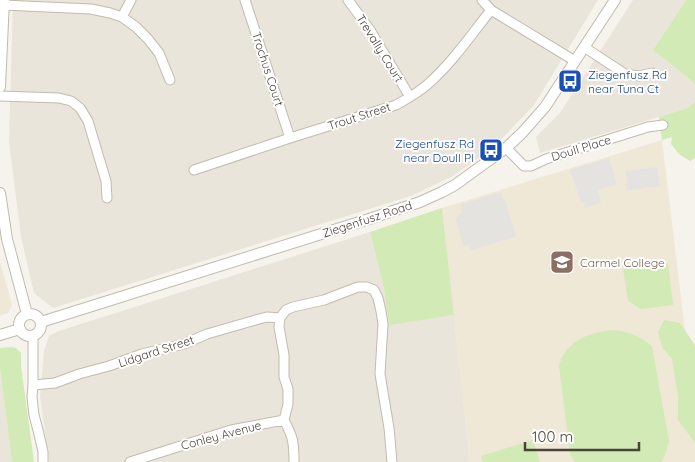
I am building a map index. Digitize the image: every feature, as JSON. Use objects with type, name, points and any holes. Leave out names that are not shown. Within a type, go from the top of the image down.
[{"type":"street","points":[[122,17],[131,0]]},
{"type":"street","name":"Trochus Court","points":[[245,0],[290,138]]},
{"type":"street","name":"Trevally Court","points":[[348,0],[370,30],[410,97]]},
{"type":"street","points":[[482,0],[491,10],[575,61]]},
{"type":"street","name":"Ziegenfusz Road","points":[[40,322],[369,219],[420,202],[455,185],[506,148],[545,108],[615,0]]},
{"type":"street","points":[[0,87],[4,3],[92,9],[110,12],[122,17],[136,27],[154,46],[159,53],[170,80]]},
{"type":"street","name":"Trout Street","points":[[194,170],[396,105],[427,85],[442,71],[491,10]]},
{"type":"street","points":[[584,47],[625,74],[639,76],[652,73]]},
{"type":"street","points":[[0,96],[59,98],[70,101],[80,108],[88,121],[106,181],[107,198]]},
{"type":"street","name":"Doull Place","points":[[506,148],[524,166],[531,166],[546,159],[648,127],[663,126]]},
{"type":"street","points":[[0,193],[7,239],[28,314]]},
{"type":"street","points":[[294,462],[294,444],[284,420],[288,404],[288,389],[284,377],[284,355],[279,327],[280,318],[286,310],[293,307],[324,300],[358,287],[367,286],[374,290],[378,298],[383,324],[380,374],[389,428],[392,462]]},
{"type":"street","points":[[28,314],[36,316],[40,322],[40,330],[33,335],[26,335],[20,329],[20,320],[28,314]]},
{"type":"street","name":"Lidgard Street","points":[[33,385],[55,384],[79,374],[142,354],[184,344],[208,334],[258,319],[267,317],[280,318]]},
{"type":"street","points":[[0,335],[20,329]]},
{"type":"street","points":[[33,335],[32,397],[34,415],[43,452],[43,462]]},
{"type":"street","name":"Conley Avenue","points":[[130,462],[231,430],[284,420]]},
{"type":"shaded area","points":[[13,0],[598,0],[534,105],[495,146],[453,176],[411,196],[53,308],[34,293],[21,237],[9,142]]},
{"type":"shaded area","points":[[633,0],[686,0],[653,50],[695,78],[695,106],[540,153],[536,137],[560,113]]},
{"type":"shaded area","name":"Carmel College","points":[[662,140],[695,413],[695,462],[470,462],[442,208]]},
{"type":"shaded area","points":[[609,158],[617,184],[598,190],[601,203],[585,208],[583,202],[581,202],[570,170]]},
{"type":"shaded area","points":[[657,167],[660,186],[626,191],[625,171]]},
{"type":"shaded area","points":[[501,192],[516,236],[470,251],[469,245],[463,246],[456,219],[462,212],[460,205]]},
{"type":"shaded area","points":[[370,232],[384,289],[389,324],[454,315],[470,462],[49,462],[40,396],[44,351],[49,336],[56,332]]},
{"type":"shaded area","points":[[0,262],[12,306],[9,312],[0,316]]},
{"type":"shaded area","points":[[0,368],[12,462],[0,462]]},
{"type":"green space","points":[[686,0],[695,0],[695,85],[653,50]]},
{"type":"green space","points":[[695,102],[695,158],[690,161],[679,154],[671,144],[672,137],[662,140],[659,117],[688,108]]},
{"type":"green space","points":[[442,208],[454,315],[389,325],[384,289],[370,232]]},
{"type":"green space","points":[[668,263],[673,305],[641,309],[628,301],[623,269]]},
{"type":"green space","points":[[664,320],[680,323],[695,345],[695,443],[678,420],[678,396],[672,359],[662,347],[658,332]]},
{"type":"green space","points":[[613,330],[634,335],[652,346],[669,441],[661,462],[575,462],[570,454],[559,366],[567,350],[580,339],[595,333]]},
{"type":"green space","points":[[12,347],[21,353],[21,366],[34,462],[12,462],[0,368],[0,348]]},
{"type":"green space","points":[[533,440],[540,462],[483,462],[481,456]]},
{"type":"place","name":"Ziegenfusz Rd near Tuna Ct","points":[[570,81]]},
{"type":"place","name":"Ziegenfusz Rd near Doull Pl","points":[[491,150]]},
{"type":"place","name":"Carmel College","points":[[562,262]]}]
